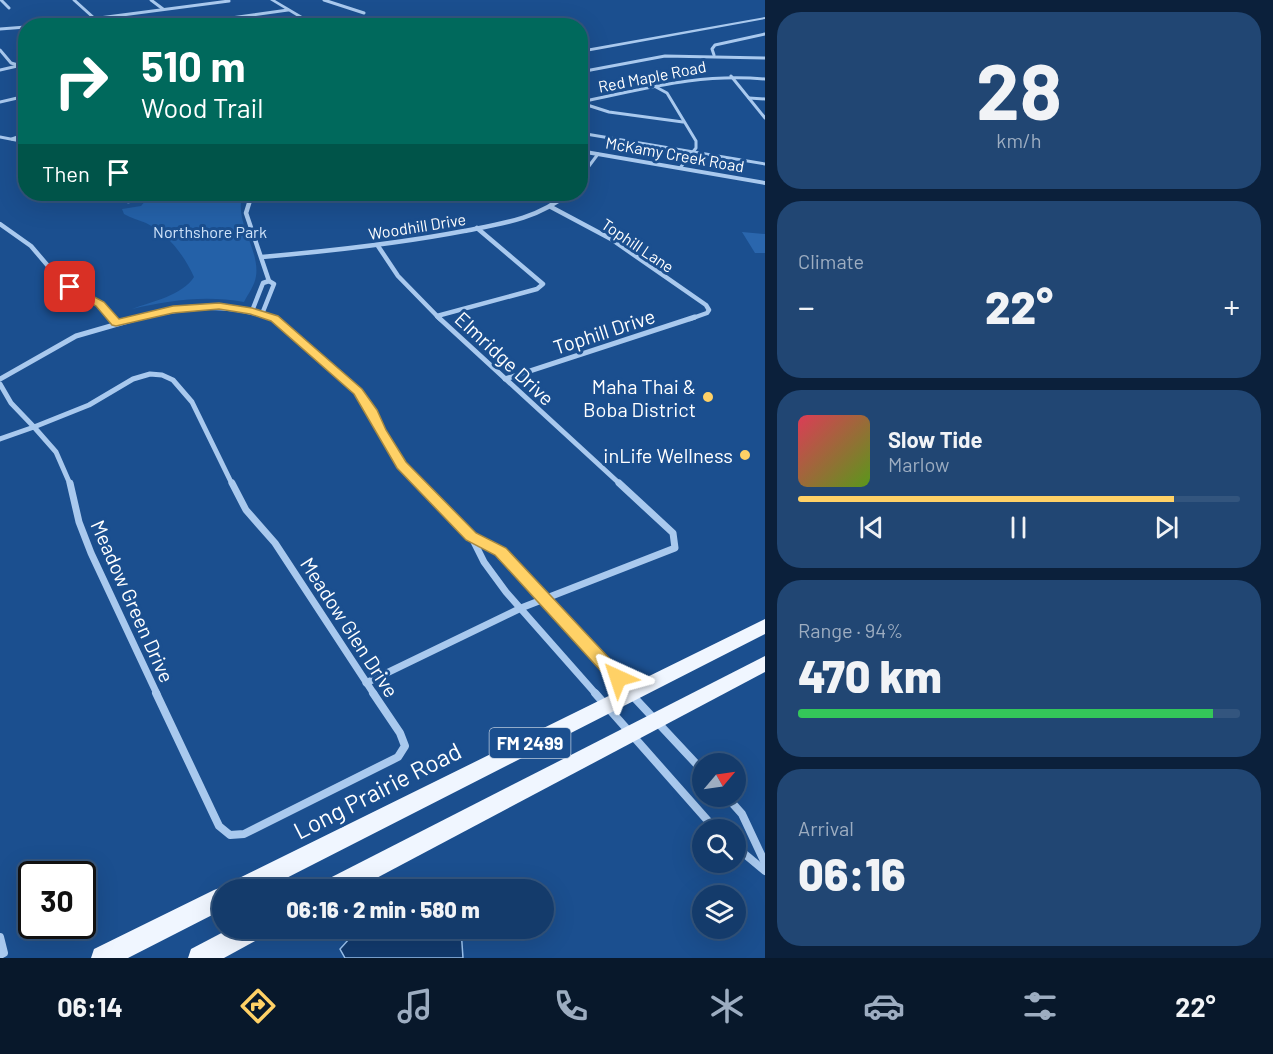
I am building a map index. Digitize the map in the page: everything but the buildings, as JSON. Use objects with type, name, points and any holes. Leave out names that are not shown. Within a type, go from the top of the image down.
[{"type":"main road","name":"Long Prairie Road","points":[[261,879],[765,626]]},
{"type":"main road","name":"FM 2499","points":[[351,879],[765,663]]},
{"type":"main road","points":[[103,958],[212,903]]},
{"type":"main road","points":[[200,958],[235,939]]},
{"type":"street","points":[[1,0],[9,8],[4,10]]},
{"type":"street","points":[[74,0],[94,18],[228,0]]},
{"type":"street","points":[[151,0],[163,9]]},
{"type":"street","points":[[272,0],[302,18]]},
{"type":"street","points":[[324,0],[364,13]]},
{"type":"street","points":[[231,18],[288,10]]},
{"type":"street","points":[[588,51],[765,18]]},
{"type":"street","points":[[0,29],[18,28]]},
{"type":"street","points":[[714,55],[712,49],[715,45],[765,34]]},
{"type":"street","points":[[0,50],[11,63],[18,66]]},
{"type":"street","points":[[588,70],[655,57],[714,55],[765,58]]},
{"type":"street","points":[[0,70],[18,66]]},
{"type":"street","points":[[731,76],[765,118]]},
{"type":"street","name":"Red Maple Road","points":[[588,101],[697,78],[731,76],[765,79]]},
{"type":"street","points":[[655,86],[667,93],[696,141],[696,148],[680,168]]},
{"type":"street","points":[[0,102],[18,98]]},
{"type":"street","points":[[749,98],[765,99]]},
{"type":"street","points":[[588,105],[619,114],[683,122]]},
{"type":"street","points":[[588,134],[765,164]]},
{"type":"street","points":[[0,137],[18,141]]},
{"type":"street","points":[[11,140],[18,137]]},
{"type":"street","name":"McKamy Creek Road","points":[[588,152],[765,183]]},
{"type":"street","points":[[588,168],[598,154]]},
{"type":"street","points":[[250,201],[246,213],[253,226],[256,247],[262,257],[269,281],[274,284],[274,289],[262,314]]},
{"type":"street","name":"Woodhill Drive","points":[[262,257],[378,246],[477,228],[525,218],[551,207],[558,201]]},
{"type":"street","name":"Tophill Lane","points":[[551,207],[582,222],[706,305],[708,309]]},
{"type":"street","points":[[0,224],[31,246],[54,273],[70,287],[100,304],[116,323]]},
{"type":"street","points":[[437,316],[537,289],[543,284],[477,228]]},
{"type":"street","name":"Elmridge Drive","points":[[378,246],[398,276],[437,316],[674,533],[675,548],[544,598]]},
{"type":"street","points":[[252,311],[263,283],[269,281]]},
{"type":"street","points":[[0,379],[76,336],[116,323],[191,307],[219,306],[252,311],[274,319],[358,392],[371,410],[401,465],[471,536],[500,552],[692,759]]},
{"type":"street","name":"Tophill Drive","points":[[505,379],[707,314],[708,309]]},
{"type":"street","name":"Meadow Glen Drive","points":[[33,427],[93,403],[113,389],[153,373],[179,386],[197,408],[228,472],[236,496],[250,518],[275,543],[400,733],[405,746],[398,757],[244,834],[232,835]]},
{"type":"street","name":"Meadow Green Drive","points":[[0,384],[12,404],[57,453],[70,482],[78,518],[96,563],[219,826],[232,835]]},
{"type":"street","points":[[0,439],[33,427]]},
{"type":"street","points":[[471,536],[484,562],[520,608],[706,819]]},
{"type":"street","points":[[366,683],[544,598]]},
{"type":"street","points":[[736,807],[742,814],[765,863]]},
{"type":"street","points":[[746,855],[765,871]]},
{"type":"street","points":[[0,937],[4,953],[0,955]]},
{"type":"green space","name":"Northshore Park","points":[[145,201],[242,201],[244,227],[255,256],[256,266],[253,286],[244,302],[216,299],[188,300],[132,309],[175,293],[194,277],[180,253],[168,239],[146,223],[124,214],[122,209],[141,206]]},
{"type":"shaded area","points":[[349,939],[462,939],[463,958],[345,958],[340,949]]},
{"type":"place","name":"Maha Thai & Boba District","points":[[708,397]]},
{"type":"place","name":"inLife Wellness","points":[[745,455]]},
{"type":"route","points":[[70,287],[100,304],[116,323],[191,307],[219,306],[252,311],[274,319],[358,392],[371,410],[401,465],[471,536],[500,552],[618,678]]}]
